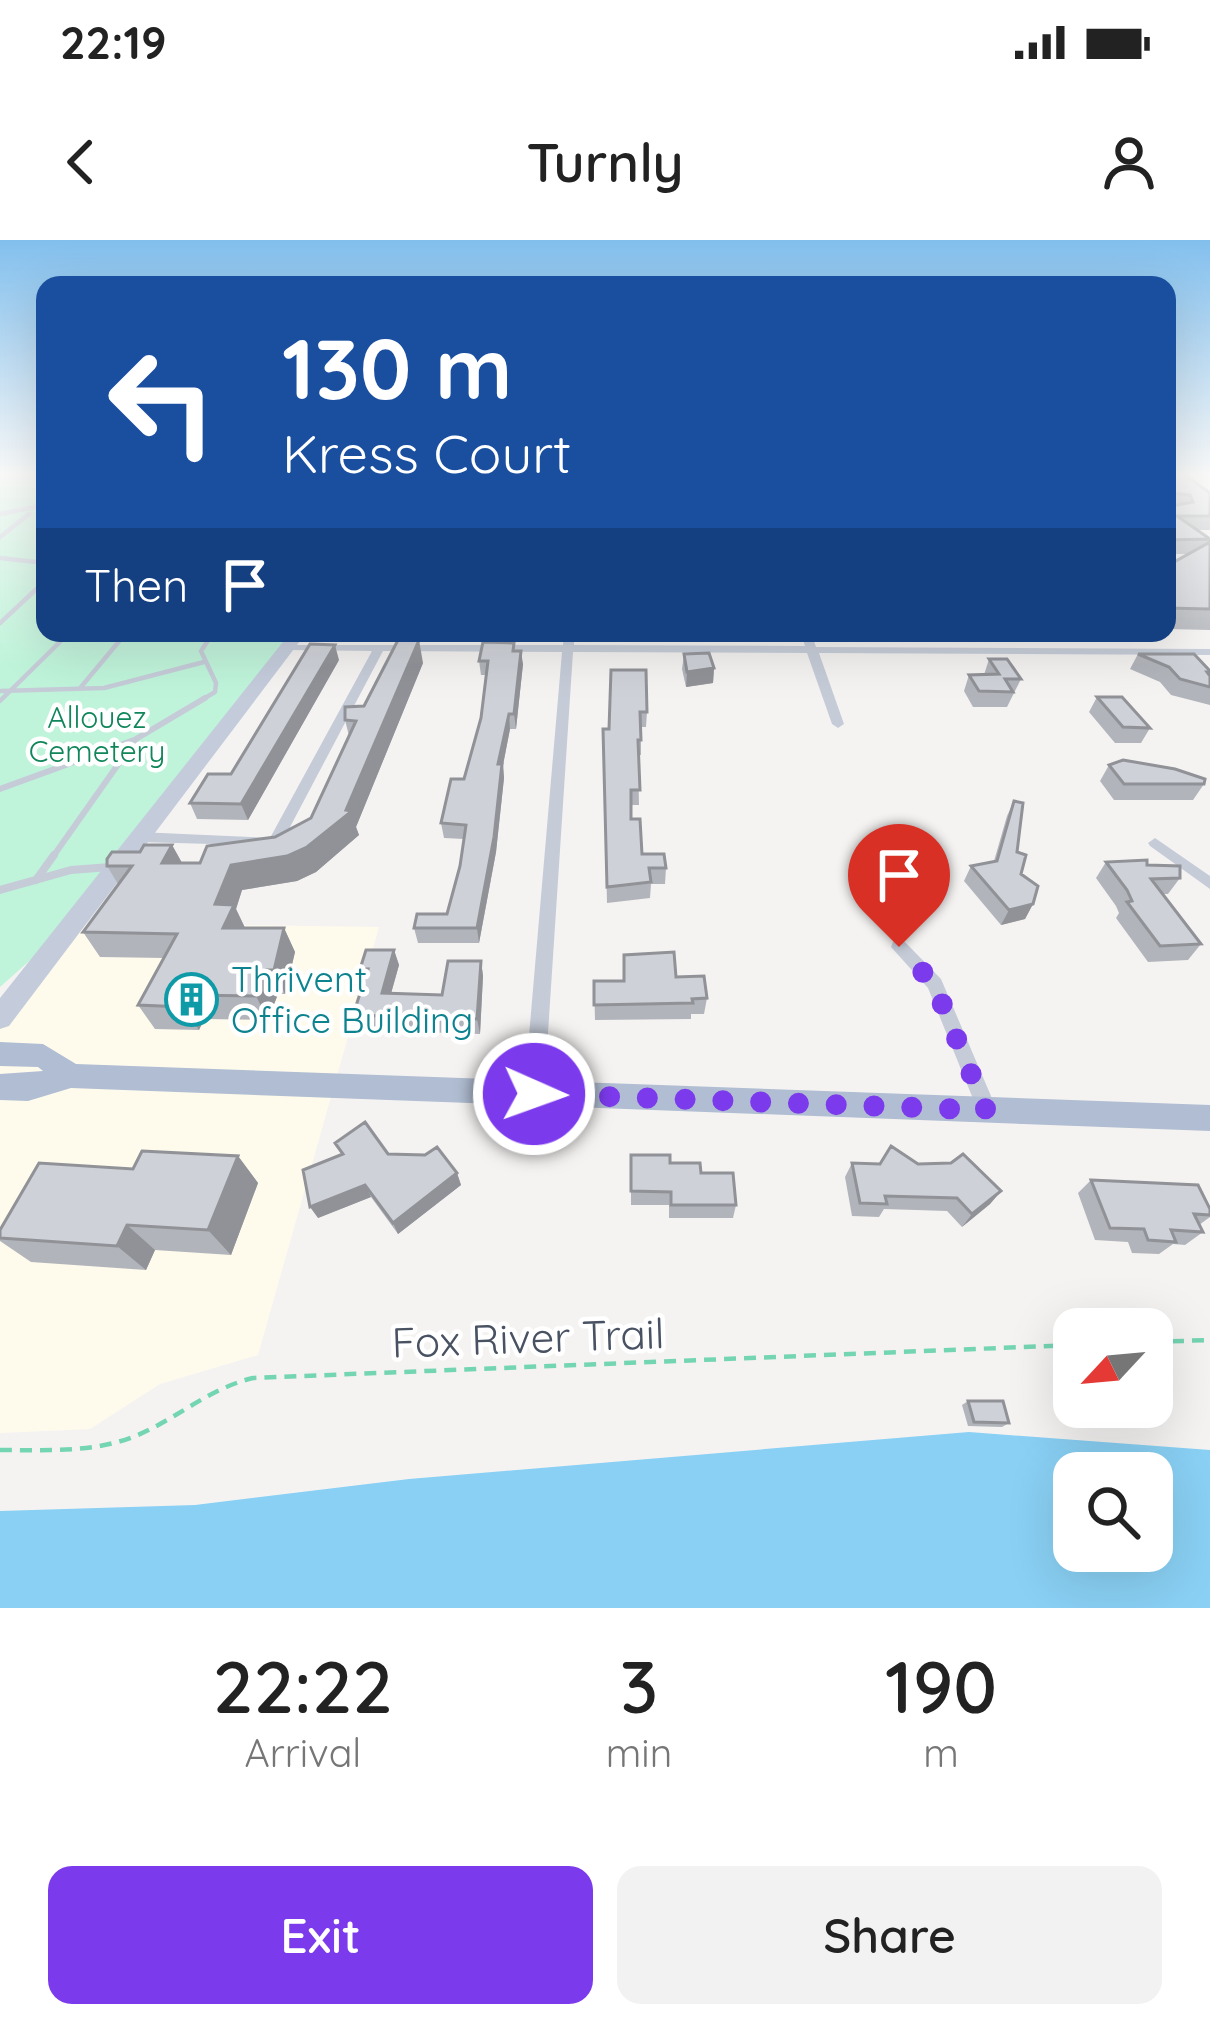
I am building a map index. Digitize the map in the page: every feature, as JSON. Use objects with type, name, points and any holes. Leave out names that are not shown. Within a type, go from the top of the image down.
[{"type":"main road","points":[[0,1054],[44,1056],[71,1076]]},
{"type":"main road","points":[[0,1087],[28,1088],[71,1076],[1210,1118]]},
{"type":"street","points":[[0,1018],[290,642]]},
{"type":"street","points":[[314,642],[380,648],[542,642]]},
{"type":"street","points":[[534,1094],[569,642]]},
{"type":"street","points":[[596,642],[1206,655]]},
{"type":"street","points":[[809,642],[838,724]]},
{"type":"street","points":[[1023,642],[1030,651]]},
{"type":"street","points":[[139,837],[275,843],[380,648]]},
{"type":"street","points":[[1155,843],[1210,884]]},
{"type":"street","points":[[899,947],[934,984],[986,1110]]},
{"type":"lane","points":[[0,558],[36,562]]},
{"type":"lane","points":[[0,623],[36,589]]},
{"type":"lane","points":[[0,701],[60,642]]},
{"type":"lane","points":[[80,688],[118,642]]},
{"type":"lane","points":[[0,789],[136,739],[215,692],[216,683],[201,651],[207,642]]},
{"type":"lane","points":[[0,691],[136,683],[204,662]]},
{"type":"lane","points":[[36,880],[136,739]]},
{"type":"lane","points":[[0,890],[117,866]]},
{"type":"path","points":[[1173,1341],[1210,1340]]},
{"type":"path","name":"Fox River Trail","points":[[0,1450],[80,1448],[123,1440],[152,1428],[215,1386],[253,1378],[1053,1346]]},
{"type":"shaded area","points":[[72,923],[379,927],[258,1355],[160,1384],[90,1429],[0,1433],[0,1018]]},
{"type":"green space","name":"Allouez Cemetery","points":[[0,539],[36,539],[36,642],[291,642],[72,923],[0,987]]},
{"type":"water","points":[[969,1432],[1210,1450],[1210,1608],[0,1608],[0,1511],[195,1505],[409,1479]]},
{"type":"building","points":[[1210,542],[1210,609],[1176,608],[1176,561]]},
{"type":"building","points":[[397,642],[418,642],[346,810],[352,811],[307,847],[287,856],[231,865],[215,904],[234,905],[223,928],[284,928],[274,970],[266,970],[256,996],[189,995],[184,1007],[138,1005],[177,934],[83,932],[132,866],[107,866],[112,852],[172,845],[162,863],[200,863],[207,846],[275,837],[311,818],[356,721],[345,720],[345,707],[364,706]]},
{"type":"building","points":[[483,642],[514,643],[513,651],[521,651],[514,714],[509,714],[498,764],[502,764],[494,837],[477,928],[414,928],[417,914],[447,914],[460,866],[466,825],[441,823],[451,779],[464,779],[481,718],[488,661],[479,661]]},
{"type":"building","points":[[310,644],[335,645],[241,804],[190,803],[208,774],[231,774]]},
{"type":"building","points":[[709,653],[714,668],[687,672],[684,654]]},
{"type":"building","points":[[1138,654],[1194,654],[1210,671],[1210,687],[1180,679],[1169,667]]},
{"type":"building","points":[[989,659],[1007,659],[1021,679],[1005,679],[1013,692],[979,691],[969,675],[999,674]]},
{"type":"building","points":[[611,670],[646,670],[647,712],[640,712],[638,740],[640,790],[631,790],[631,819],[640,819],[642,854],[664,854],[666,868],[649,868],[651,882],[607,887],[603,729],[609,729]]},
{"type":"building","points":[[1097,697],[1122,697],[1150,728],[1123,727]]},
{"type":"building","points":[[1123,760],[1175,769],[1205,779],[1204,784],[1124,784],[1109,765]]},
{"type":"building","points":[[1014,801],[1023,803],[1017,852],[1026,855],[1021,874],[1038,886],[1033,904],[1009,910],[971,866],[997,861]]},
{"type":"building","points":[[1147,860],[1147,865],[1180,866],[1180,878],[1151,879],[1201,944],[1160,946],[1127,902],[1132,901],[1127,890],[1106,862]]},
{"type":"building","points":[[366,950],[394,950],[382,993],[442,995],[448,961],[481,961],[477,1019],[353,1015],[368,969],[360,969]]},
{"type":"building","points":[[674,952],[676,977],[704,976],[707,998],[692,999],[693,1003],[594,1005],[594,981],[624,981],[624,955]]},
{"type":"building","points":[[365,1122],[388,1154],[425,1155],[437,1147],[457,1173],[393,1223],[365,1185],[310,1207],[303,1170],[343,1154],[335,1143]]},
{"type":"building","points":[[891,1146],[918,1164],[951,1163],[963,1154],[1001,1191],[972,1214],[957,1198],[885,1196],[887,1204],[860,1203],[852,1163],[880,1164]]},
{"type":"building","points":[[142,1151],[238,1156],[208,1230],[127,1225],[117,1246],[0,1238],[0,1230],[39,1163],[133,1169]]},
{"type":"building","points":[[631,1155],[670,1155],[670,1163],[700,1163],[701,1173],[733,1173],[736,1205],[671,1205],[671,1192],[631,1191]]},
{"type":"building","points":[[1091,1180],[1198,1185],[1210,1215],[1194,1214],[1203,1232],[1171,1230],[1176,1242],[1148,1240],[1144,1229],[1110,1228]]},
{"type":"building","points":[[968,1401],[1003,1401],[1009,1423],[974,1422]]},
{"type":"place","name":"Thrivent Office Building","points":[[192,1000]]},
{"type":"route","points":[[534,1094],[986,1110],[934,984],[899,947]]}]
